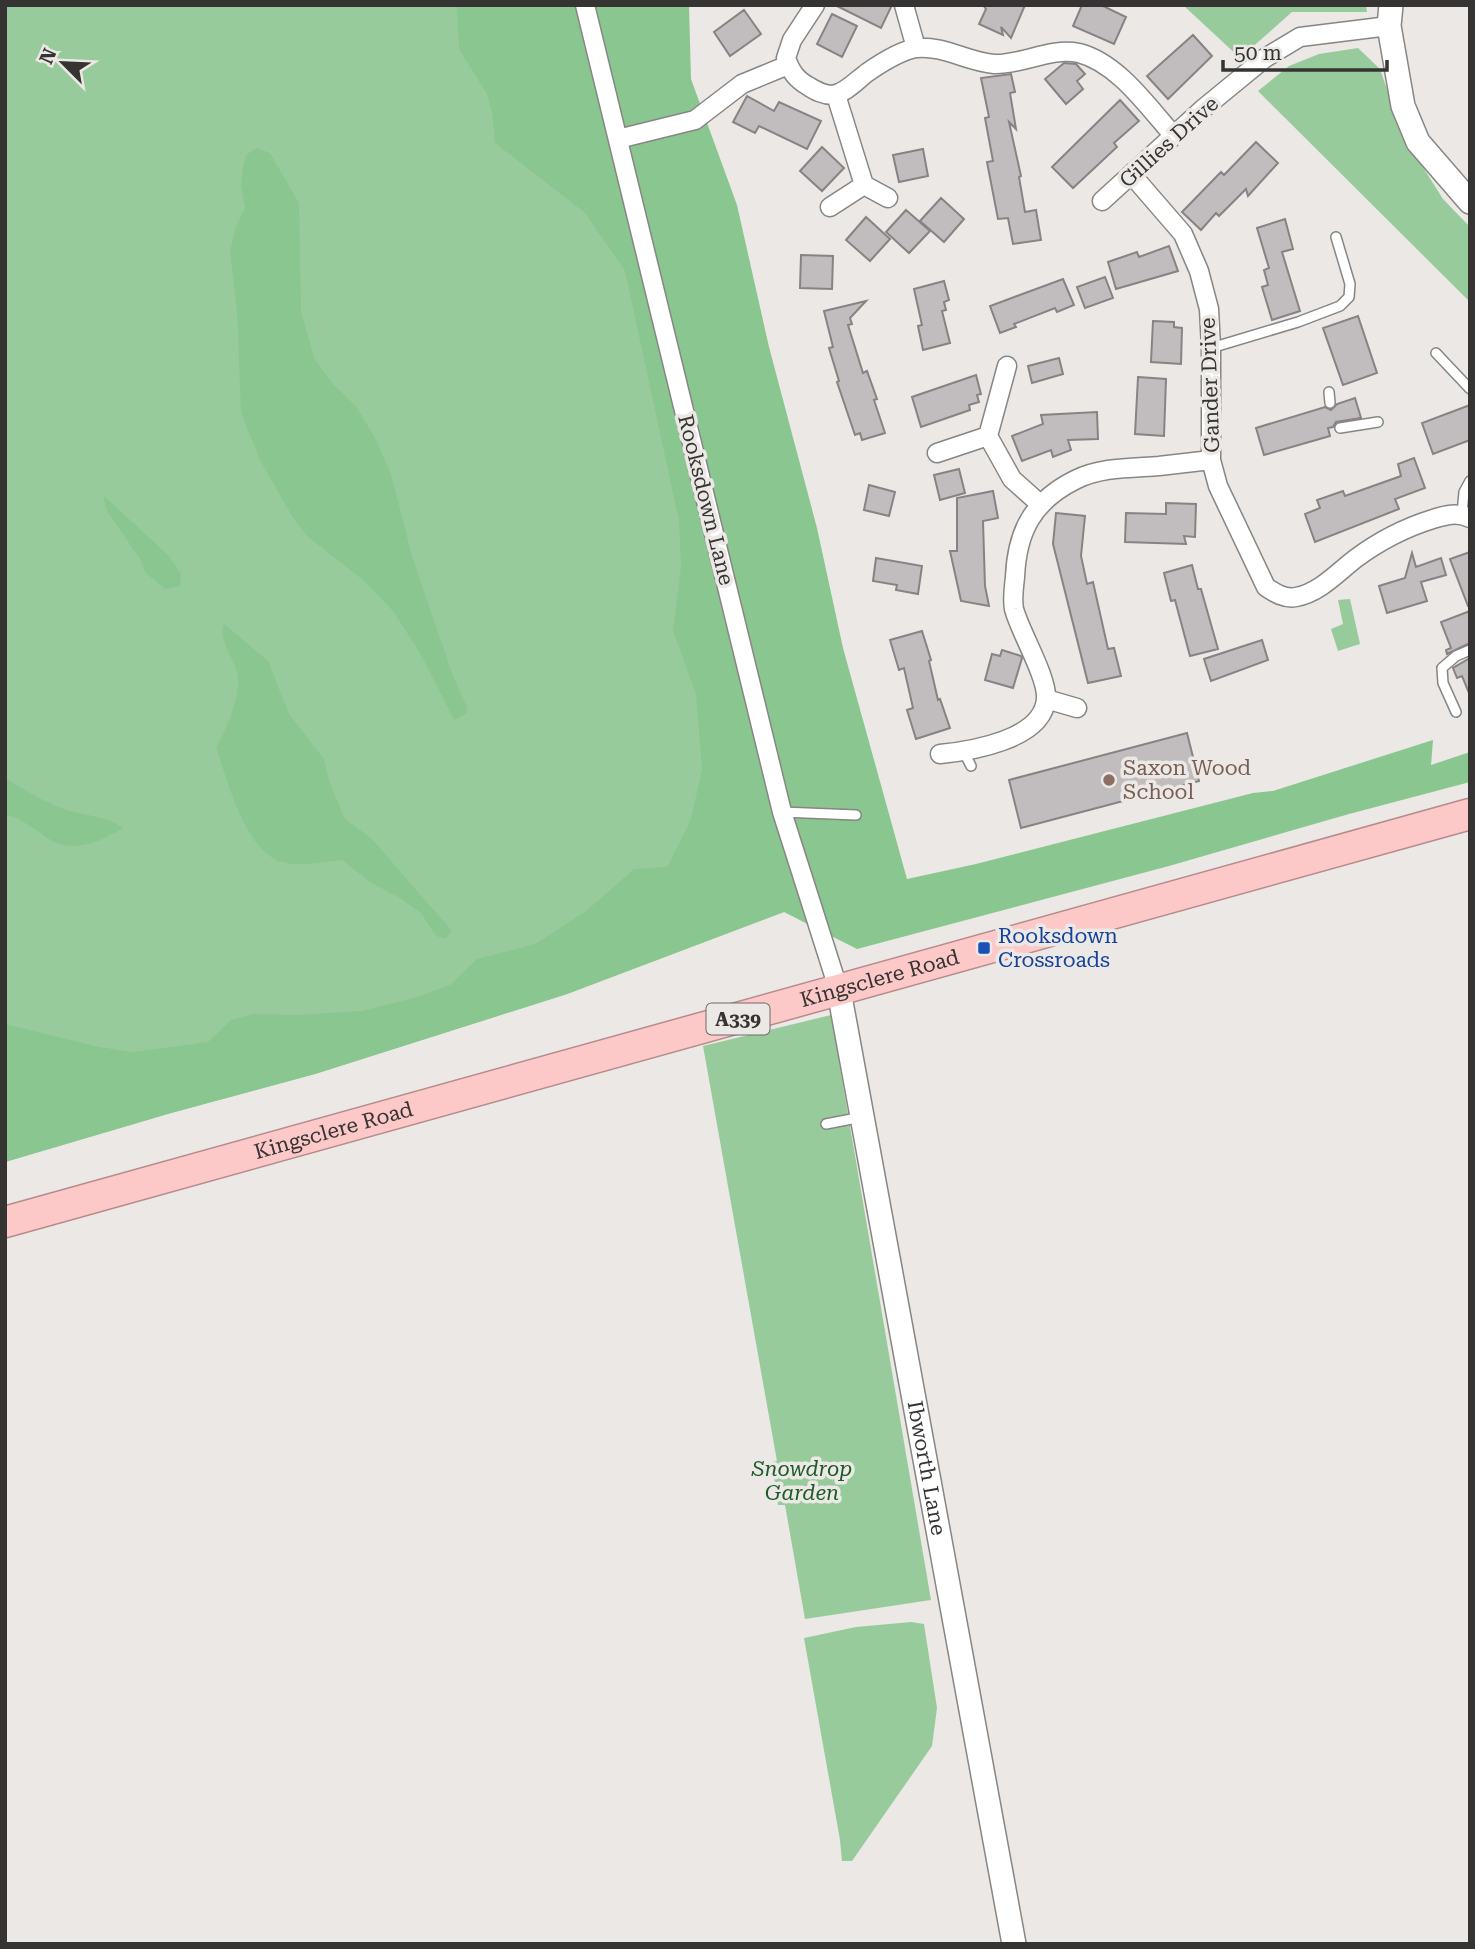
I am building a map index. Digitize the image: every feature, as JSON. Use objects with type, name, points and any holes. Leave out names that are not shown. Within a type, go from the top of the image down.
[{"type":"highway","name":"Kingsclere Road","points":[[5,1222],[1470,814]]},
{"type":"street","name":"Rooksdown Lane","points":[[585,5],[782,812],[839,991]]},
{"type":"street","points":[[815,5],[787,51],[788,65],[793,76],[820,94],[836,95],[869,71],[916,48],[947,52],[995,64],[1061,51],[1078,53],[1098,61],[1116,75],[1174,136]]},
{"type":"street","points":[[904,5],[916,48]]},
{"type":"street","points":[[1390,15],[1403,106],[1418,142],[1468,198]]},
{"type":"street","name":"Gillies Drive","points":[[1102,201],[1265,58],[1300,37],[1390,15]]},
{"type":"street","points":[[618,139],[695,120],[742,84],[788,65]]},
{"type":"street","points":[[836,95],[864,185],[888,198]]},
{"type":"street","name":"Gander Drive","points":[[1132,174],[1183,234],[1199,271],[1209,309],[1211,460],[1218,486],[1266,587],[1278,596],[1295,598],[1322,586],[1357,558],[1405,528],[1445,515],[1466,516]]},
{"type":"street","points":[[830,207],[864,185]]},
{"type":"street","points":[[1007,366],[988,436],[1012,479],[1040,504]]},
{"type":"street","points":[[937,453],[988,436]]},
{"type":"street","points":[[940,754],[968,759],[1018,734],[1038,719],[1046,699],[1041,676],[1013,607],[1016,554],[1025,527],[1040,504],[1077,478],[1108,470],[1211,460]]},
{"type":"street","points":[[1046,699],[1077,708]]},
{"type":"street","name":"Ibworth Lane","points":[[839,991],[1013,1944]]},
{"type":"lane","points":[[1211,348],[1298,322],[1340,306],[1349,296],[1350,284],[1336,237]]},
{"type":"lane","points":[[1436,353],[1470,389]]},
{"type":"lane","points":[[1329,392],[1330,403]]},
{"type":"lane","points":[[1340,428],[1378,422]]},
{"type":"lane","points":[[1466,516],[1464,492],[1470,481]]},
{"type":"lane","points":[[1456,712],[1443,682],[1442,668],[1455,656],[1470,650]]},
{"type":"lane","points":[[782,812],[856,815]]},
{"type":"lane","points":[[826,1124],[862,1117]]},
{"type":"green space","points":[[5,5],[569,5],[784,912],[567,994],[315,1074],[5,1162]]},
{"type":"green space","points":[[457,5],[689,5],[691,79],[737,205],[769,347],[817,528],[843,648],[907,879],[1253,793],[1273,791],[1433,740],[1431,765],[1470,752],[1470,782],[857,949],[784,912],[567,994],[315,1074],[5,1162],[5,1024],[99,1047],[133,1052],[208,1042],[231,1020],[253,1014],[299,1015],[362,1011],[414,998],[450,985],[477,959],[535,944],[585,912],[634,869],[667,867],[691,819],[702,769],[696,694],[673,631],[681,567],[679,521],[625,271],[585,213],[495,143],[487,94],[459,49]]},
{"type":"green space","points":[[1183,5],[1366,5],[1367,12],[1292,12],[1240,58]]},
{"type":"green space","points":[[1358,48],[1380,69],[1409,145],[1443,199],[1470,227],[1470,302],[1258,91],[1289,66],[1319,54]]},
{"type":"green space","points":[[256,148],[270,153],[299,203],[301,312],[315,360],[334,385],[356,406],[375,438],[391,474],[412,556],[453,676],[467,707],[466,714],[454,720],[420,653],[393,611],[363,580],[307,536],[292,516],[260,460],[241,413],[237,310],[230,252],[235,229],[245,208],[241,186],[246,155]]},
{"type":"green space","points":[[103,495],[168,555],[181,574],[180,586],[165,589],[146,573],[140,559],[107,511]]},
{"type":"green space","points":[[1350,599],[1360,644],[1338,651],[1331,629],[1343,624],[1338,600]]},
{"type":"green space","points":[[224,624],[268,661],[289,714],[324,759],[329,781],[345,819],[372,839],[452,931],[445,939],[436,936],[421,913],[370,882],[342,860],[312,864],[282,862],[269,856],[248,830],[232,795],[216,747],[232,714],[238,686],[237,670],[223,638]]},
{"type":"green space","points":[[5,776],[54,805],[109,821],[123,828],[96,842],[77,846],[58,843],[5,814]]},
{"type":"green space","name":"Snowdrop Garden","points":[[831,1015],[931,1600],[805,1619],[785,1505],[778,1505],[772,1462],[777,1461],[703,1046]]},
{"type":"green space","points":[[911,1622],[924,1624],[937,1708],[932,1746],[852,1861],[842,1861],[804,1638],[856,1627]]},
{"type":"building","points":[[835,5],[892,5],[881,28]]},
{"type":"building","points":[[983,5],[1025,5],[1011,38],[1001,27],[1003,35],[979,24],[986,9]]},
{"type":"building","points":[[1082,5],[1101,5],[1126,17],[1114,44],[1073,26]]},
{"type":"building","points":[[744,10],[761,34],[730,56],[714,32]]},
{"type":"building","points":[[832,14],[857,26],[842,57],[817,44]]},
{"type":"building","points":[[1193,35],[1212,56],[1168,99],[1147,76]]},
{"type":"building","points":[[1064,63],[1076,64],[1085,74],[1077,81],[1083,89],[1066,104],[1045,79]]},
{"type":"building","points":[[1011,74],[1015,92],[1010,93],[1016,129],[1009,122],[1021,176],[1025,212],[1036,210],[1041,240],[1013,244],[1008,218],[998,219],[987,162],[993,161],[985,118],[989,117],[981,78]]},
{"type":"building","points":[[747,96],[774,111],[779,102],[821,121],[807,149],[759,126],[755,133],[733,122]]},
{"type":"building","points":[[1120,100],[1139,121],[1114,143],[1117,147],[1073,188],[1052,167]]},
{"type":"building","points":[[1256,142],[1278,163],[1248,196],[1246,189],[1219,216],[1216,213],[1201,230],[1182,212],[1221,172],[1224,175]]},
{"type":"building","points":[[822,147],[844,168],[822,191],[800,171]]},
{"type":"building","points":[[923,149],[928,176],[899,182],[893,155]]},
{"type":"building","points":[[941,198],[964,219],[944,242],[920,221]]},
{"type":"building","points":[[906,210],[930,231],[909,253],[886,232]]},
{"type":"building","points":[[866,217],[890,239],[870,261],[846,240]]},
{"type":"building","points":[[1285,219],[1293,249],[1282,252],[1300,311],[1272,320],[1262,287],[1268,285],[1264,270],[1269,268],[1257,228]]},
{"type":"building","points":[[1169,246],[1178,271],[1116,289],[1108,262],[1137,252],[1139,257]]},
{"type":"building","points":[[801,255],[833,256],[832,289],[800,288]]},
{"type":"building","points":[[1105,277],[1113,298],[1085,308],[1077,287]]},
{"type":"building","points":[[1063,279],[1074,305],[1057,312],[1055,308],[1014,324],[1016,327],[1000,333],[990,306]]},
{"type":"building","points":[[944,281],[949,300],[944,302],[946,310],[942,311],[950,343],[923,350],[918,326],[922,325],[914,289]]},
{"type":"building","points":[[866,301],[850,318],[852,324],[848,325],[863,373],[867,371],[877,399],[874,400],[885,433],[862,440],[860,433],[855,435],[837,382],[839,381],[829,348],[833,347],[824,311]]},
{"type":"building","points":[[1358,316],[1377,373],[1343,385],[1323,328]]},
{"type":"building","points":[[1153,321],[1174,322],[1174,327],[1182,328],[1181,364],[1151,362]]},
{"type":"building","points":[[1059,358],[1063,374],[1032,383],[1028,366]]},
{"type":"building","points":[[976,375],[981,394],[977,395],[979,402],[969,405],[970,410],[921,427],[912,397]]},
{"type":"building","points":[[1138,377],[1166,379],[1164,436],[1135,434]]},
{"type":"building","points":[[1355,398],[1361,418],[1336,422],[1333,427],[1328,428],[1330,436],[1264,455],[1256,428],[1325,407],[1331,410],[1337,404]]},
{"type":"building","points":[[1470,405],[1470,440],[1433,454],[1422,423]]},
{"type":"building","points":[[1097,412],[1098,439],[1068,440],[1071,450],[1053,457],[1051,450],[1022,461],[1012,436],[1043,424],[1041,415]]},
{"type":"building","points":[[1414,458],[1425,488],[1395,499],[1399,509],[1315,542],[1305,514],[1320,508],[1317,500],[1343,491],[1345,496],[1401,476],[1398,464]]},
{"type":"building","points":[[959,469],[965,493],[940,500],[934,475]]},
{"type":"building","points":[[869,485],[895,492],[889,516],[864,510]]},
{"type":"building","points":[[993,491],[998,518],[983,521],[985,586],[989,606],[961,601],[950,551],[957,551],[957,498]]},
{"type":"building","points":[[1166,503],[1196,504],[1195,537],[1184,536],[1186,544],[1125,542],[1126,513],[1166,514]]},
{"type":"building","points":[[1056,513],[1085,516],[1081,556],[1087,584],[1093,582],[1108,649],[1114,648],[1121,676],[1088,683],[1053,544]]},
{"type":"building","points":[[1470,552],[1470,606],[1468,606],[1450,559]]},
{"type":"building","points":[[1412,553],[1416,567],[1441,558],[1446,575],[1421,582],[1427,601],[1387,613],[1379,586],[1405,578]]},
{"type":"building","points":[[876,558],[922,566],[918,594],[896,590],[897,585],[873,581]]},
{"type":"building","points":[[1192,565],[1218,649],[1190,656],[1175,600],[1171,601],[1164,573]]},
{"type":"building","points":[[1470,611],[1470,643],[1447,654],[1446,650],[1451,648],[1441,622]]},
{"type":"building","points":[[922,631],[931,660],[929,661],[938,700],[940,699],[950,728],[916,739],[907,710],[913,708],[904,668],[899,670],[890,640]]},
{"type":"building","points":[[1262,640],[1268,660],[1211,681],[1204,659]]},
{"type":"building","points":[[1002,650],[1022,658],[1013,688],[985,680],[992,654],[1000,656]]},
{"type":"building","points":[[1470,658],[1469,693],[1462,676],[1457,678],[1453,668]]},
{"type":"building","name":"Saxon Wood School","points":[[1187,733],[1199,781],[1021,828],[1009,780]]},
{"type":"place","name":"Saxon Wood School","points":[[1109,780]]},
{"type":"place","name":"Rooksdown Crossroads","points":[[984,948]]}]
